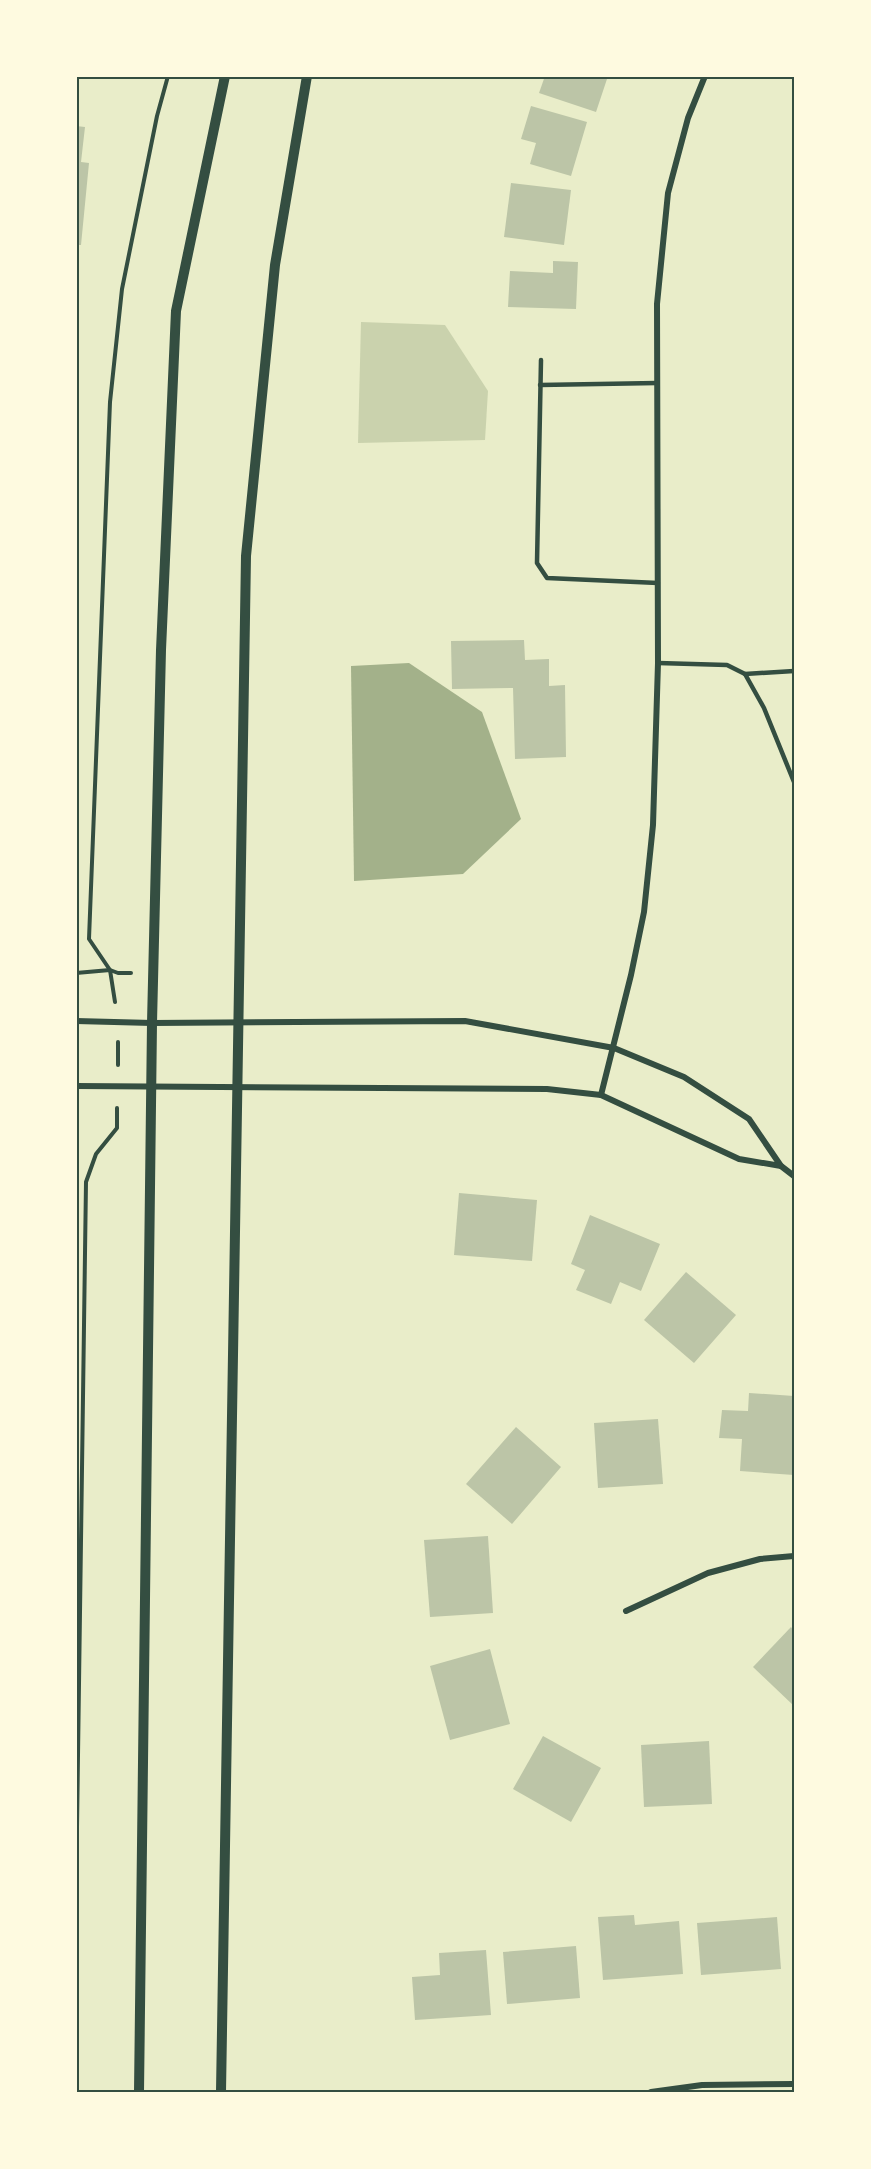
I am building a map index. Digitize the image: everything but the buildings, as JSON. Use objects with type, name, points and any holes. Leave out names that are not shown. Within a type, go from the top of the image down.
[{"type":"street","points":[[139,2092],[151,1087],[161,650],[176,311],[225,76]]},
{"type":"street","points":[[221,2092],[246,556],[274,265],[307,76]]},
{"type":"street","points":[[601,1095],[614,1048],[644,912],[652,825],[658,663],[657,304],[668,193],[688,118],[705,76]]},
{"type":"street","points":[[76,1021],[118,1023],[465,1021],[614,1048],[684,1077],[749,1119],[781,1166],[795,1176]]},
{"type":"street","points":[[76,1086],[548,1089],[601,1095],[739,1159],[781,1166]]},
{"type":"street","points":[[626,1611],[708,1573],[760,1558],[795,1556]]},
{"type":"street","points":[[651,2092],[702,2085],[795,2084]]},
{"type":"lane","points":[[541,360],[537,564],[547,578],[658,583]]},
{"type":"lane","points":[[540,385],[657,383]]},
{"type":"lane","points":[[658,663],[727,665],[745,674],[795,670]]},
{"type":"lane","points":[[745,674],[764,708],[795,782]]},
{"type":"path","points":[[76,1899],[86,1182],[96,1154],[117,1128],[118,1086],[118,1023],[110,970],[89,939],[110,402],[122,289],[157,116],[168,76]]},
{"type":"path","points":[[76,973],[110,970],[118,973],[153,972]]},
{"type":"shaded area","points":[[361,322],[445,325],[488,391],[485,440],[358,443]]},
{"type":"shaded area","points":[[409,663],[482,712],[521,819],[463,874],[354,881],[351,666]]}]
